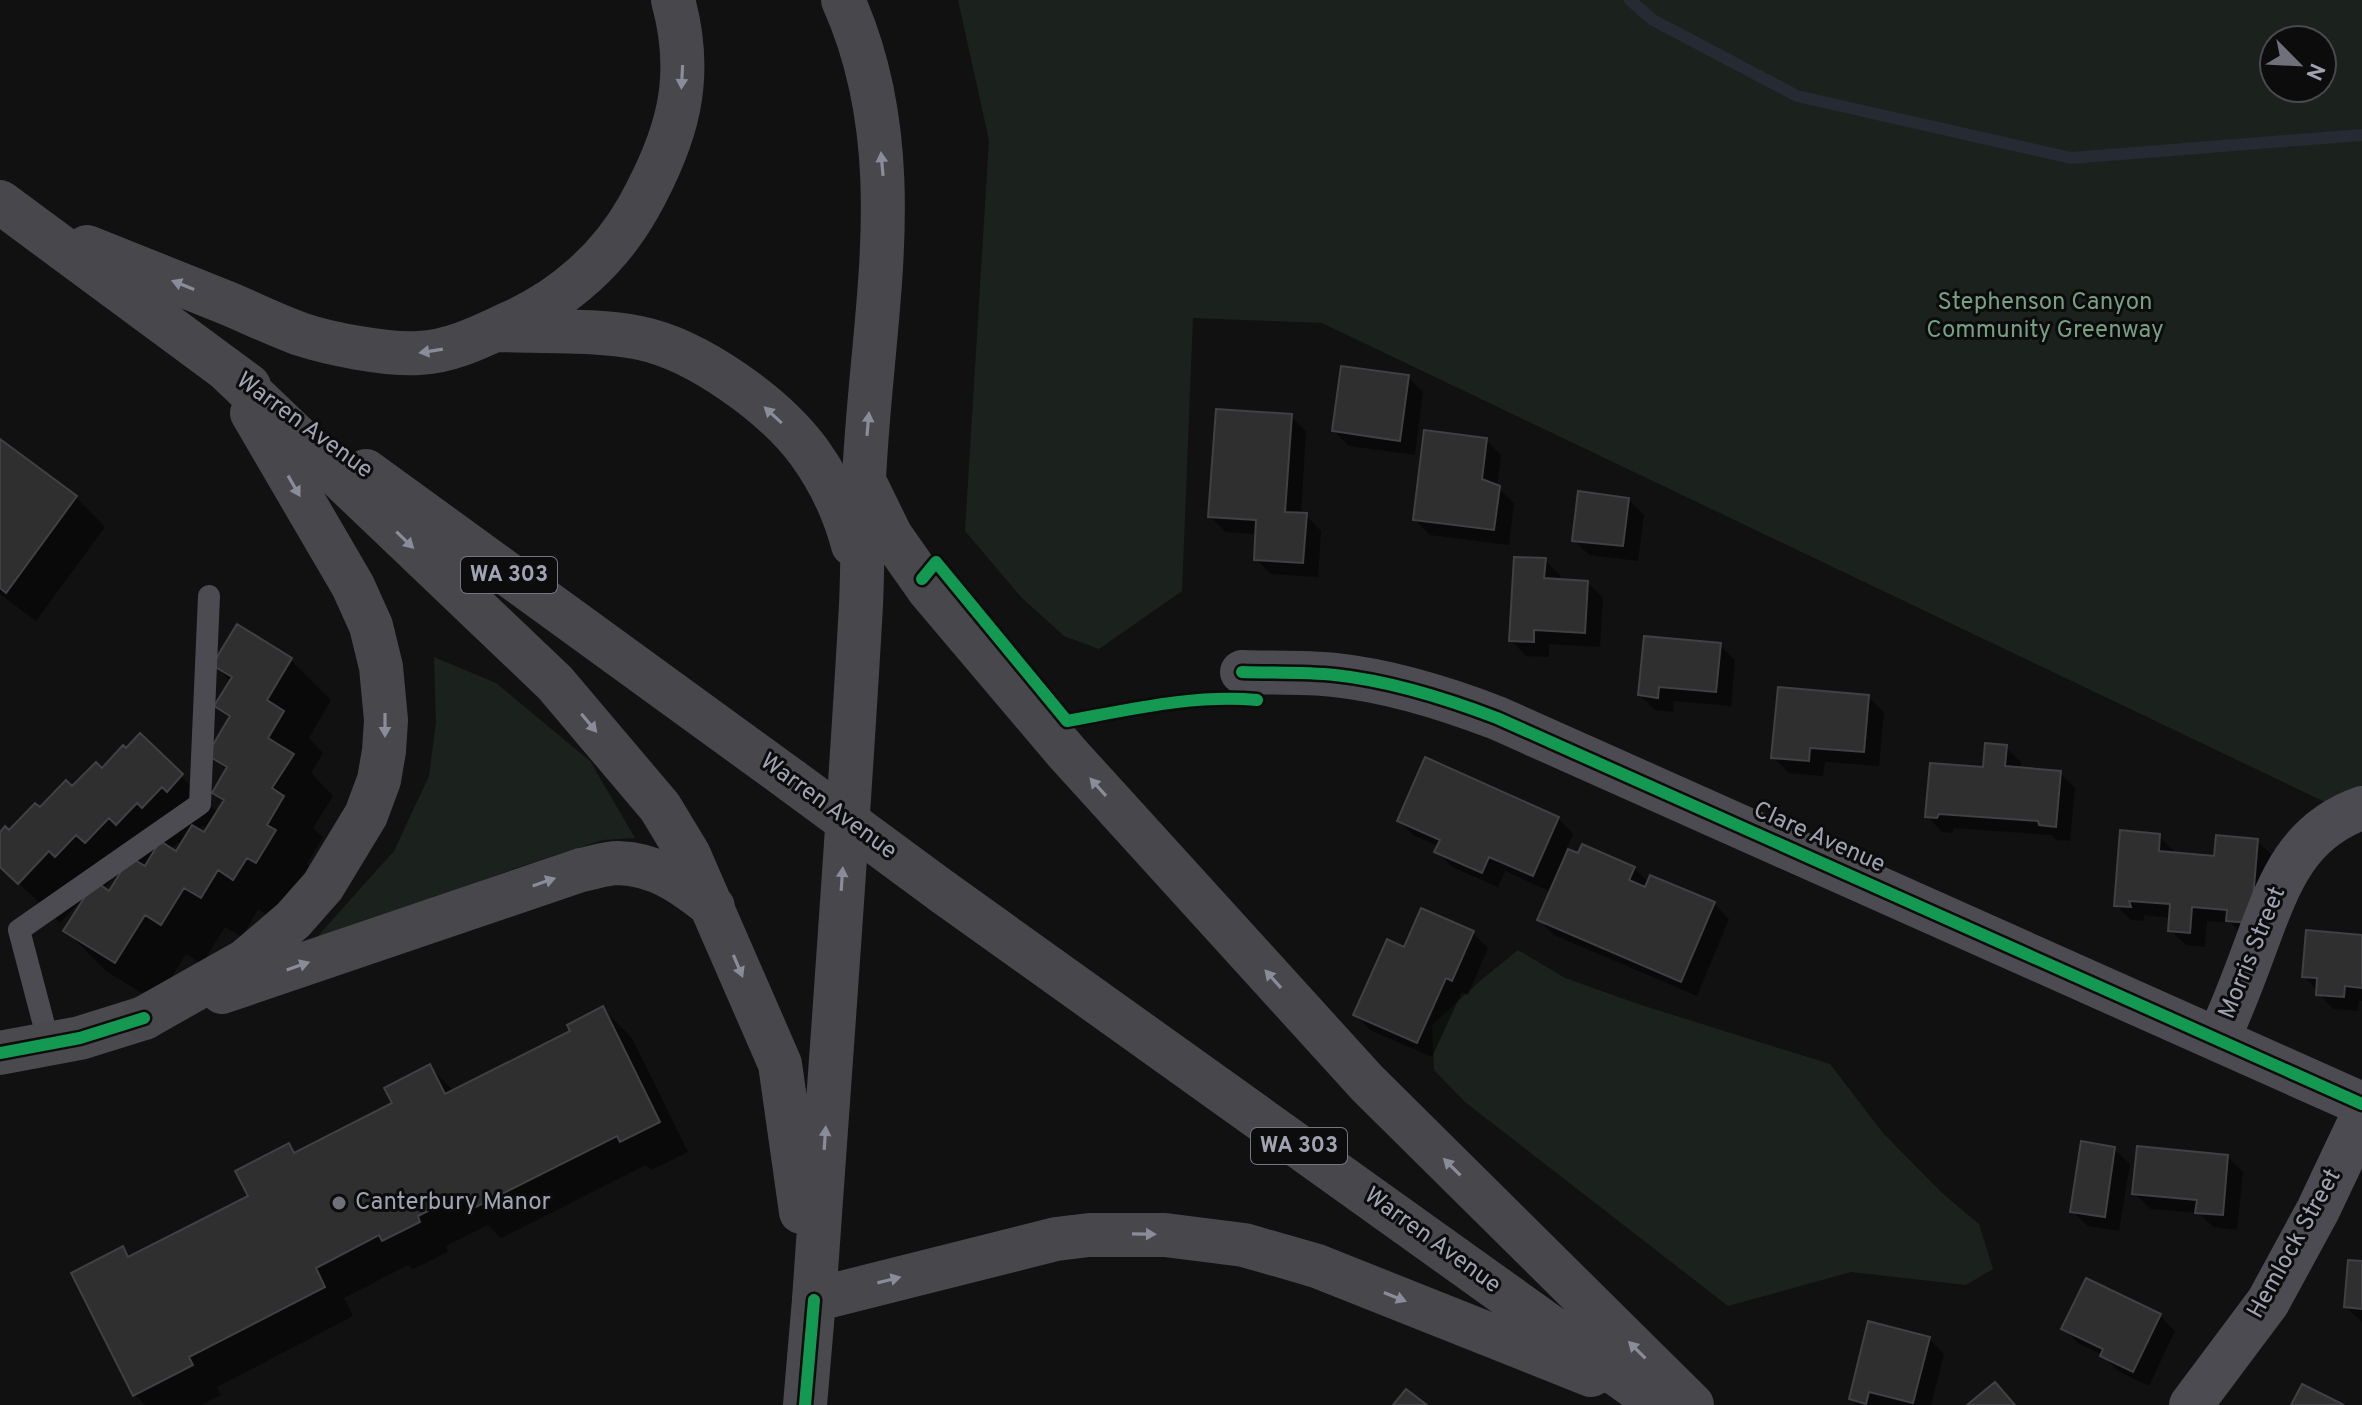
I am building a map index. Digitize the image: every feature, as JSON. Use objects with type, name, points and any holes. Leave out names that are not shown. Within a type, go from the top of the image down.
[{"type":"main road","points":[[15,213],[301,335],[378,351],[419,353],[452,347],[538,311],[576,284],[623,234],[650,187],[673,137],[684,77],[680,24],[673,0]]},
{"type":"main road","points":[[814,1300],[862,579],[864,478],[883,252],[884,186],[879,121],[868,66],[843,0]]},
{"type":"main road","name":"Warren Avenue","points":[[15,213],[943,892],[1669,1404]]},
{"type":"main road","points":[[496,330],[642,338],[720,371],[753,396],[808,450],[833,490],[843,513],[862,579]]},
{"type":"main road","points":[[227,370],[555,683],[660,807],[684,843],[780,1064],[814,1300]]},
{"type":"main road","points":[[144,1018],[245,961],[293,920],[323,886],[366,815],[379,780],[384,751],[386,720],[381,667],[371,626],[353,586],[227,370]]},
{"type":"main road","points":[[864,478],[884,524],[929,590],[1067,753],[1367,1083],[1669,1404]]},
{"type":"main road","points":[[144,1018],[593,868],[617,863],[647,868],[676,878],[713,907]]},
{"type":"main road","points":[[814,1300],[1056,1239],[1130,1234],[1205,1239],[1244,1245],[1317,1266],[1669,1404]]},
{"type":"street","name":"Clare Avenue","points":[[1242,672],[1335,675],[1405,687],[1449,700],[2362,1104]]},
{"type":"street","name":"Morris Street","points":[[2218,1039],[2279,883],[2301,850],[2321,829],[2362,808]]},
{"type":"street","points":[[0,1053],[80,1038],[144,1018]]},
{"type":"street","name":"Hemlock Street","points":[[2191,1405],[2268,1302],[2318,1210],[2362,1117]]},
{"type":"street","points":[[805,1405],[814,1300]]},
{"type":"lane","points":[[49,1044],[19,930],[200,804],[209,596]]},
{"type":"green space","name":"Stephenson Canyon Community Greenway","points":[[958,0],[2362,0],[2362,808],[2348,813],[1322,323],[1193,318],[1182,591],[1099,649],[1064,636],[1021,597],[965,531],[989,140]]},
{"type":"green space","points":[[434,657],[496,683],[590,761],[635,838],[603,840],[516,868],[308,947],[394,851],[429,776],[436,722]]},
{"type":"green space","points":[[1518,950],[1565,978],[1830,1064],[1883,1133],[1942,1193],[1979,1224],[1993,1269],[1966,1285],[1851,1272],[1728,1306],[1465,1102],[1434,1070],[1432,1025]]},
{"type":"building","points":[[1341,366],[1409,375],[1400,441],[1332,431]]},
{"type":"building","points":[[1216,409],[1292,414],[1285,512],[1307,513],[1303,563],[1254,560],[1256,520],[1208,517]]},
{"type":"building","points":[[1424,430],[1487,438],[1482,479],[1500,486],[1494,530],[1413,520]]},
{"type":"building","points":[[0,439],[77,496],[6,593],[0,588]]},
{"type":"building","points":[[1578,491],[1629,498],[1623,546],[1572,541]]},
{"type":"building","points":[[1514,557],[1546,558],[1544,578],[1588,581],[1585,633],[1534,630],[1534,642],[1509,641]]},
{"type":"building","points":[[237,624],[292,658],[267,700],[284,711],[268,738],[294,754],[272,788],[284,796],[267,825],[276,830],[256,863],[247,858],[233,880],[218,870],[201,898],[184,888],[161,925],[145,915],[115,963],[63,931],[95,881],[109,891],[130,857],[145,866],[160,841],[176,851],[192,825],[204,832],[224,800],[212,793],[227,767],[207,755],[230,716],[214,706],[232,677],[212,665]]},
{"type":"building","points":[[1644,636],[1721,643],[1716,692],[1659,687],[1658,698],[1638,695]]},
{"type":"building","points":[[1778,687],[1869,695],[1864,752],[1810,748],[1809,761],[1771,758]]},
{"type":"building","points":[[140,733],[183,774],[167,792],[162,787],[142,808],[137,803],[116,825],[109,818],[85,843],[76,835],[55,857],[49,851],[18,884],[0,867],[0,832],[5,826],[9,830],[35,803],[40,807],[66,780],[72,786],[96,762],[102,768],[123,745],[126,748]]},
{"type":"building","points":[[1985,743],[2007,745],[2005,766],[2061,771],[2056,827],[2039,825],[2038,821],[1939,814],[1937,818],[1925,817],[1930,763],[1983,767]]},
{"type":"building","points":[[1425,757],[1559,817],[1533,876],[1489,857],[1482,873],[1434,852],[1440,840],[1397,821]]},
{"type":"building","points":[[2120,830],[2160,834],[2159,851],[2214,856],[2216,835],[2258,839],[2251,923],[2226,921],[2227,910],[2192,907],[2190,933],[2168,931],[2170,904],[2129,901],[2131,907],[2114,906]]},
{"type":"building","points":[[1582,844],[1635,867],[1629,880],[1645,887],[1650,875],[1715,902],[1681,982],[1537,920],[1568,849],[1578,853]]},
{"type":"building","points":[[1421,908],[1474,931],[1452,981],[1446,978],[1417,1043],[1353,1015],[1387,939],[1404,947]]},
{"type":"building","points":[[2306,930],[2362,935],[2362,988],[2345,986],[2344,997],[2316,995],[2317,978],[2302,977]]},
{"type":"building","name":"Canterbury Manor","points":[[603,1006],[660,1122],[620,1142],[617,1136],[470,1210],[462,1194],[418,1216],[420,1222],[382,1241],[379,1235],[316,1268],[325,1287],[189,1357],[193,1365],[133,1396],[71,1273],[123,1246],[128,1257],[248,1196],[235,1171],[289,1143],[294,1153],[392,1103],[384,1088],[430,1064],[445,1094],[570,1031],[567,1025]]},
{"type":"building","points":[[2081,1141],[2115,1147],[2105,1217],[2070,1212]]},
{"type":"building","points":[[2137,1146],[2228,1155],[2223,1215],[2195,1213],[2197,1200],[2132,1194]]},
{"type":"building","points":[[2348,1260],[2362,1261],[2362,1309],[2344,1307]]},
{"type":"building","points":[[2086,1278],[2161,1314],[2133,1372],[2100,1356],[2103,1349],[2061,1329]]},
{"type":"building","points":[[1868,1321],[1930,1337],[1913,1403],[1869,1392],[1866,1404],[1849,1399]]},
{"type":"building","points":[[1995,1382],[2015,1405],[1967,1405]]},
{"type":"building","points":[[2302,1384],[2344,1405],[2291,1405]]},
{"type":"building","points":[[1406,1389],[1427,1405],[1393,1405]]},
{"type":"waterway","points":[[1630,0],[1653,20],[1797,96],[2071,158],[2362,135]]},
{"type":"cycle path","points":[[922,579],[936,562],[1067,721],[1185,701],[1257,700]]},
{"type":"cycle path","points":[[1242,672],[1324,674],[1377,681],[1438,697],[1497,718],[2362,1104]]},
{"type":"cycle path","points":[[0,1053],[80,1038],[144,1018]]},
{"type":"cycle path","points":[[805,1405],[814,1300]]},
{"type":"place","name":"Canterbury Manor","points":[[339,1203]]}]
